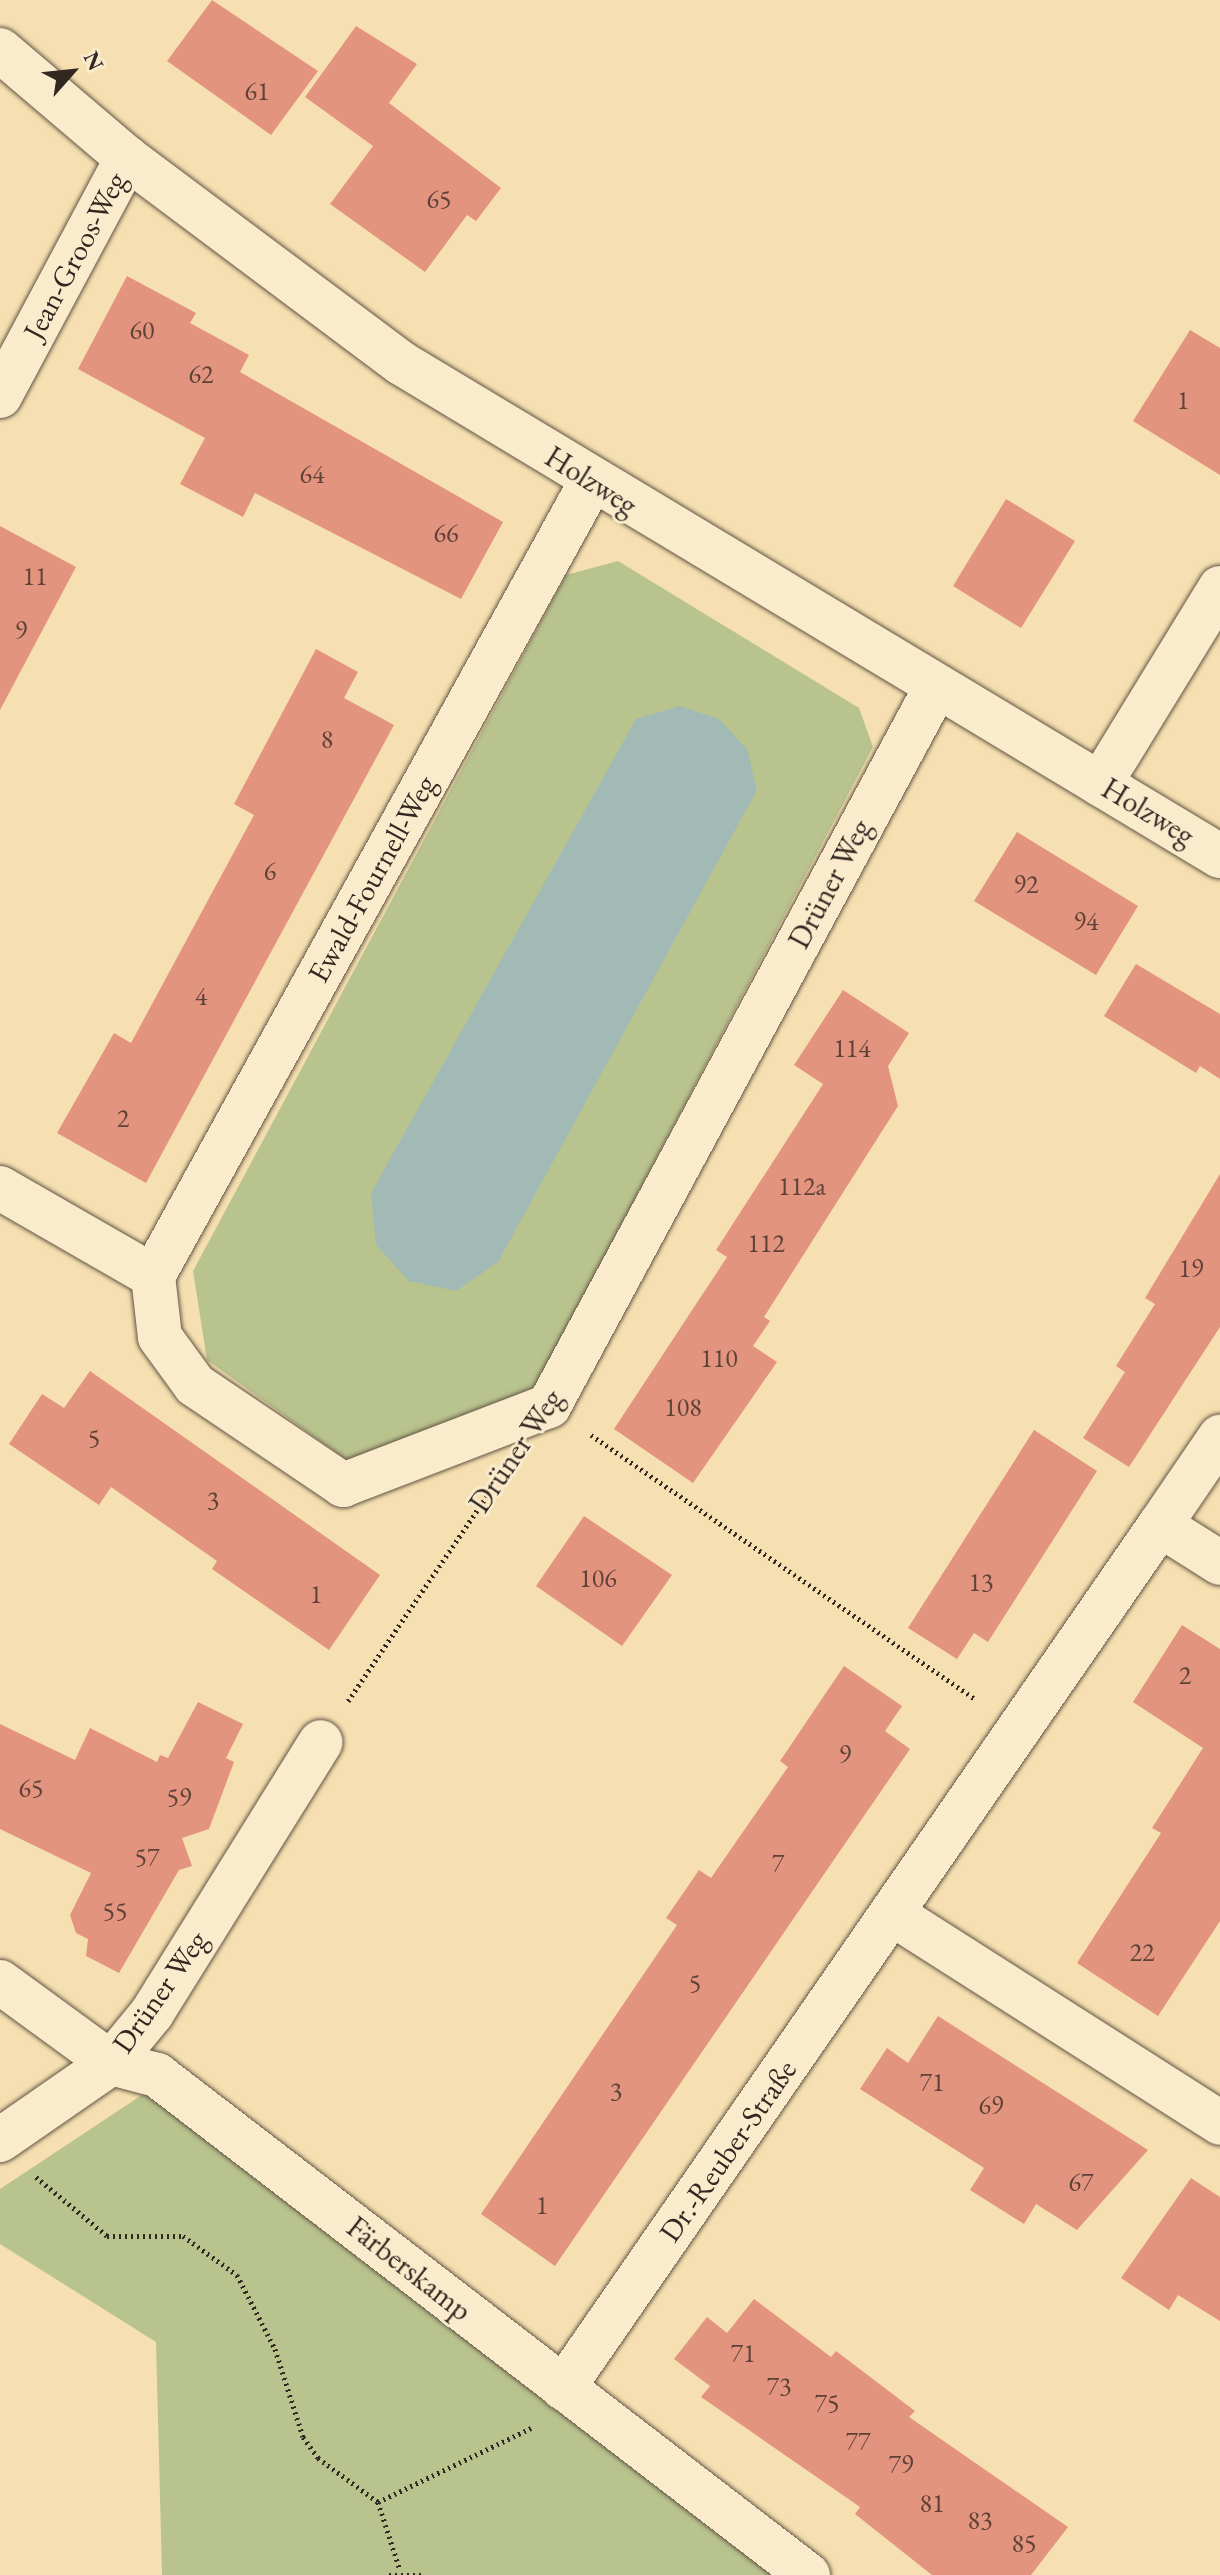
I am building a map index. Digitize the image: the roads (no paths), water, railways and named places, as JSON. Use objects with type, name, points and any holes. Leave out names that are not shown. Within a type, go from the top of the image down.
[{"type":"street","name":"Holzweg","points":[[0,50],[127,158],[401,363],[591,482],[1220,856]]},
{"type":"street","name":"Jean-Groos-Weg","points":[[0,396],[127,158]]},
{"type":"street","name":"Ewald-Fournell-Weg","points":[[153,1276],[591,482]]},
{"type":"street","points":[[1100,784],[1220,588]]},
{"type":"street","name":"Drüner Weg","points":[[153,1276],[160,1337],[195,1385],[343,1485],[549,1406],[935,689]]},
{"type":"street","points":[[0,1188],[153,1276]]},
{"type":"street","name":"Dr.-Reuber-Straße","points":[[563,2388],[894,1915],[1220,1437]]},
{"type":"street","points":[[1160,1525],[1220,1563]]},
{"type":"street","name":"Drüner Weg","points":[[11,2152],[111,2063],[152,2013],[321,1742]]},
{"type":"street","points":[[894,1915],[1220,2123]]},
{"type":"street","name":"Färberskamp","points":[[0,1982],[111,2063],[157,2075],[808,2575]]},
{"type":"water","points":[[680,706],[719,719],[747,749],[757,790],[498,1262],[456,1291],[409,1281],[376,1245],[371,1193],[636,719]]}]
